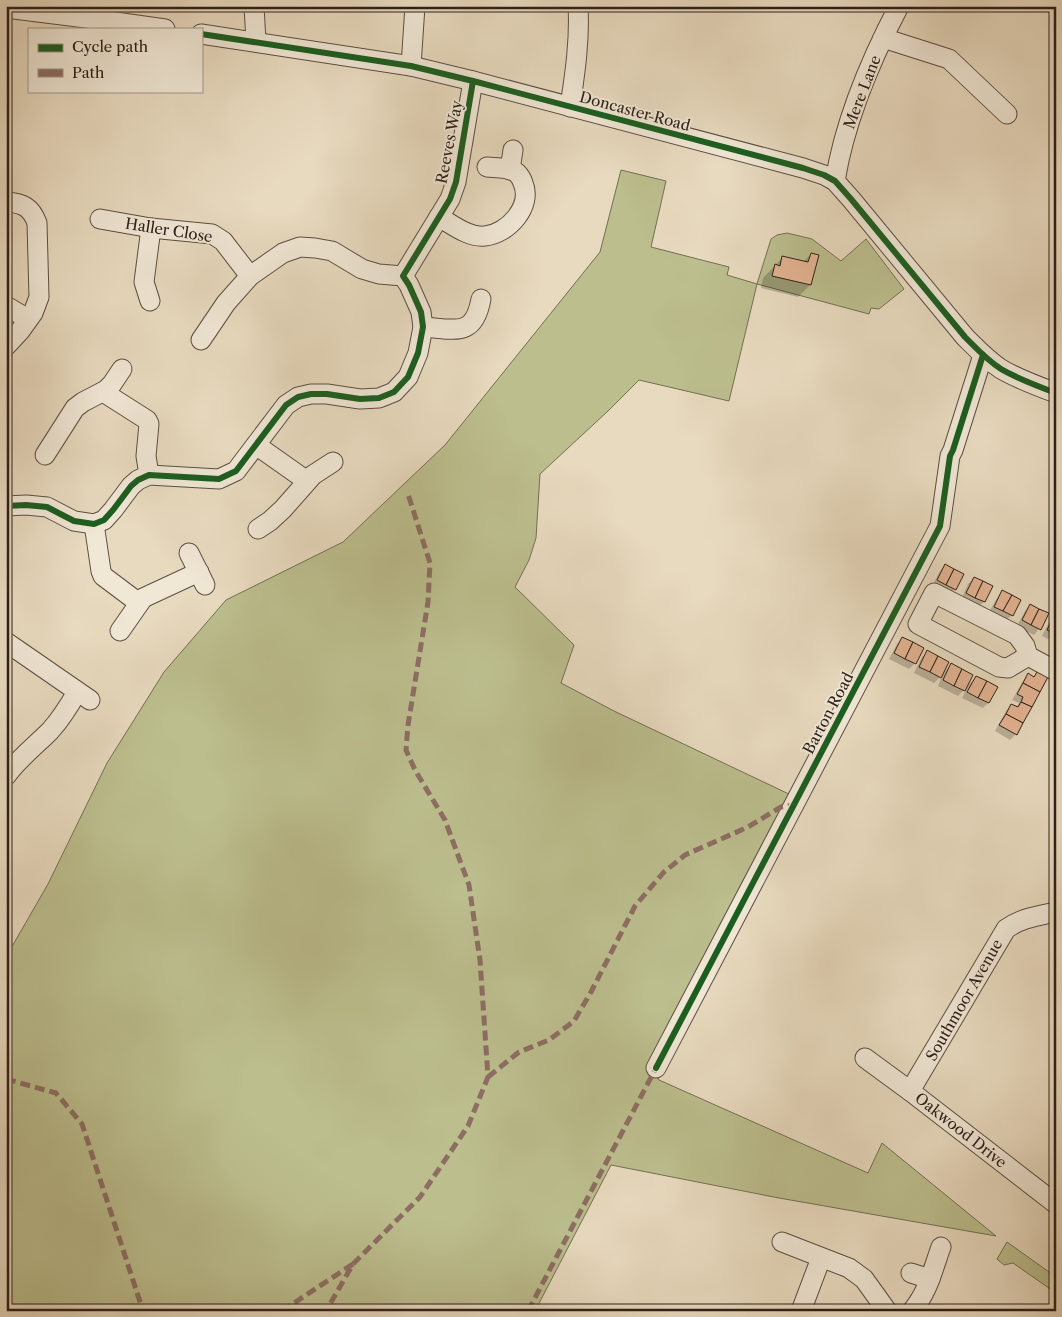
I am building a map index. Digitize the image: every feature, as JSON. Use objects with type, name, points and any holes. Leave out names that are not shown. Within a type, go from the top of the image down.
[{"type":"street","points":[[254,6],[256,42]]},
{"type":"street","points":[[412,66],[416,6]]},
{"type":"street","points":[[570,107],[580,28],[578,6]]},
{"type":"street","name":"Mere Lane","points":[[835,181],[842,144],[859,93],[899,6]]},
{"type":"street","points":[[14,8],[95,12],[161,28]]},
{"type":"street","name":"Doncaster Road","points":[[202,34],[412,66],[804,168],[824,175],[835,181],[852,199],[965,337],[983,355],[1008,373],[1056,392]]},
{"type":"street","points":[[883,38],[949,59],[1007,114]]},
{"type":"street","name":"Reeves Way","points":[[403,276],[450,199],[456,182],[473,81]]},
{"type":"street","points":[[510,170],[513,150]]},
{"type":"street","points":[[439,218],[473,235],[486,236],[498,232],[515,220],[523,207],[526,196],[525,186],[517,174],[510,170],[487,167]]},
{"type":"street","points":[[6,202],[26,206],[33,213],[37,223],[39,297],[33,313],[6,346]]},
{"type":"street","name":"Haller Close","points":[[100,219],[151,228],[212,234],[223,241],[250,276]]},
{"type":"street","points":[[150,301],[144,282],[151,228]]},
{"type":"street","points":[[6,506],[47,507],[74,521],[94,524],[104,520],[131,486],[149,475],[219,479],[236,471],[286,405],[298,398],[311,394],[327,394],[360,399],[380,398],[394,392],[408,377],[418,353],[423,327],[421,312],[403,276],[379,274],[362,269],[332,251],[300,248],[283,253],[250,276],[226,303],[200,340]]},
{"type":"street","points":[[423,327],[461,329],[469,326],[475,319],[481,299]]},
{"type":"street","points":[[6,306],[28,319]]},
{"type":"street","name":"Barton Road","points":[[656,1068],[940,526],[950,456],[983,355]]},
{"type":"street","points":[[45,455],[75,408],[103,392],[112,384],[122,369]]},
{"type":"street","points":[[103,392],[147,420],[149,424],[146,456],[149,475]]},
{"type":"street","points":[[256,445],[307,481]]},
{"type":"street","points":[[258,529],[270,522],[313,475],[333,462]]},
{"type":"street","points":[[94,524],[103,576],[139,603]]},
{"type":"street","points":[[120,631],[143,598],[202,578],[189,553]]},
{"type":"street","points":[[1028,656],[1011,666],[999,667],[918,624],[934,593],[1017,635],[1025,646],[1028,656],[1056,671]]},
{"type":"street","points":[[6,642],[84,696],[65,713],[6,776]]},
{"type":"street","name":"Southmoor Avenue","points":[[910,1091],[1006,928],[1023,919],[1056,912]]},
{"type":"street","name":"Oakwood Drive","points":[[864,1058],[910,1091],[1056,1204]]},
{"type":"street","points":[[782,1242],[849,1268],[864,1279],[887,1311]]},
{"type":"street","points":[[912,1311],[920,1302],[930,1280],[941,1247]]},
{"type":"street","points":[[801,1311],[821,1258]]},
{"type":"street","points":[[910,1273],[930,1280]]},
{"type":"green space","points":[[621,170],[666,181],[651,247],[729,267],[727,275],[757,284],[729,401],[639,380],[540,474],[536,538],[529,560],[515,587],[574,645],[561,683],[614,711],[791,795],[648,1063],[659,1080],[868,1173],[882,1143],[996,1236],[779,1198],[611,1165],[535,1311],[6,1311],[6,957],[48,884],[107,763],[164,672],[226,600],[343,542],[445,445],[600,252]]},
{"type":"green space","points":[[787,233],[812,239],[841,261],[866,239],[904,289],[879,309],[871,308],[869,314],[757,284],[771,239],[777,235]]},
{"type":"green space","points":[[1007,1242],[1056,1277],[1056,1293],[1013,1263],[1004,1265],[997,1259]]},
{"type":"building","points":[[811,253],[819,255],[811,285],[772,276],[775,264],[780,266],[782,256],[808,262]]},
{"type":"building","points":[[945,564],[954,569],[946,585],[937,580]]},
{"type":"building","points":[[954,569],[964,574],[956,590],[946,585]]},
{"type":"building","points":[[974,577],[983,581],[975,598],[966,593]]},
{"type":"building","points":[[983,581],[993,586],[985,602],[975,598]]},
{"type":"building","points":[[1002,590],[1012,595],[1003,611],[994,607]]},
{"type":"building","points":[[1012,595],[1021,600],[1013,616],[1003,611]]},
{"type":"building","points":[[1030,604],[1039,609],[1031,625],[1022,620]]},
{"type":"building","points":[[1039,609],[1049,613],[1041,630],[1031,625]]},
{"type":"building","points":[[1056,613],[1056,634],[1047,630]]},
{"type":"building","points":[[902,637],[913,642],[905,659],[894,653]]},
{"type":"building","points":[[913,642],[924,648],[916,664],[905,659]]},
{"type":"building","points":[[927,650],[938,656],[930,672],[919,667]]},
{"type":"building","points":[[938,656],[949,662],[941,678],[930,672]]},
{"type":"building","points":[[951,663],[962,669],[954,686],[943,680]]},
{"type":"building","points":[[962,669],[973,675],[965,691],[954,686]]},
{"type":"building","points":[[1037,672],[1048,677],[1040,692],[1023,683],[1028,673],[1034,677]]},
{"type":"building","points":[[976,676],[987,681],[978,698],[967,692]]},
{"type":"building","points":[[987,681],[998,687],[989,703],[978,698]]},
{"type":"building","points":[[1023,683],[1040,692],[1032,707],[1021,702],[1023,697],[1017,694]]},
{"type":"building","points":[[1021,702],[1032,707],[1023,723],[1006,714],[1011,704],[1018,707]]},
{"type":"building","points":[[1006,714],[1023,723],[1017,735],[999,725]]},
{"type":"marked path","points":[[353,1264],[420,1197],[468,1126],[488,1077],[480,960],[469,885],[445,820],[415,770],[406,750],[408,725],[428,602],[430,563],[408,494]]},
{"type":"marked path","points":[[488,1077],[519,1052],[549,1040],[574,1021],[635,906],[664,872],[685,855],[748,827],[781,807],[795,805]]},
{"type":"marked path","points":[[528,1311],[656,1068]]},
{"type":"marked path","points":[[6,1079],[56,1093],[82,1124],[143,1311]]},
{"type":"marked path","points":[[282,1311],[353,1264],[326,1311]]},
{"type":"cycle path","points":[[202,34],[411,66],[824,175],[835,181],[851,199],[965,337],[982,354],[1007,373],[1056,393]]},
{"type":"cycle path","points":[[6,506],[47,507],[74,521],[94,524],[104,520],[131,486],[149,475],[219,479],[236,471],[286,405],[298,397],[311,394],[327,394],[360,399],[379,398],[394,392],[408,377],[418,353],[423,327],[421,312],[403,276],[450,199],[456,182],[473,81]]},
{"type":"cycle path","points":[[656,1068],[940,526],[950,456],[983,355]]}]
